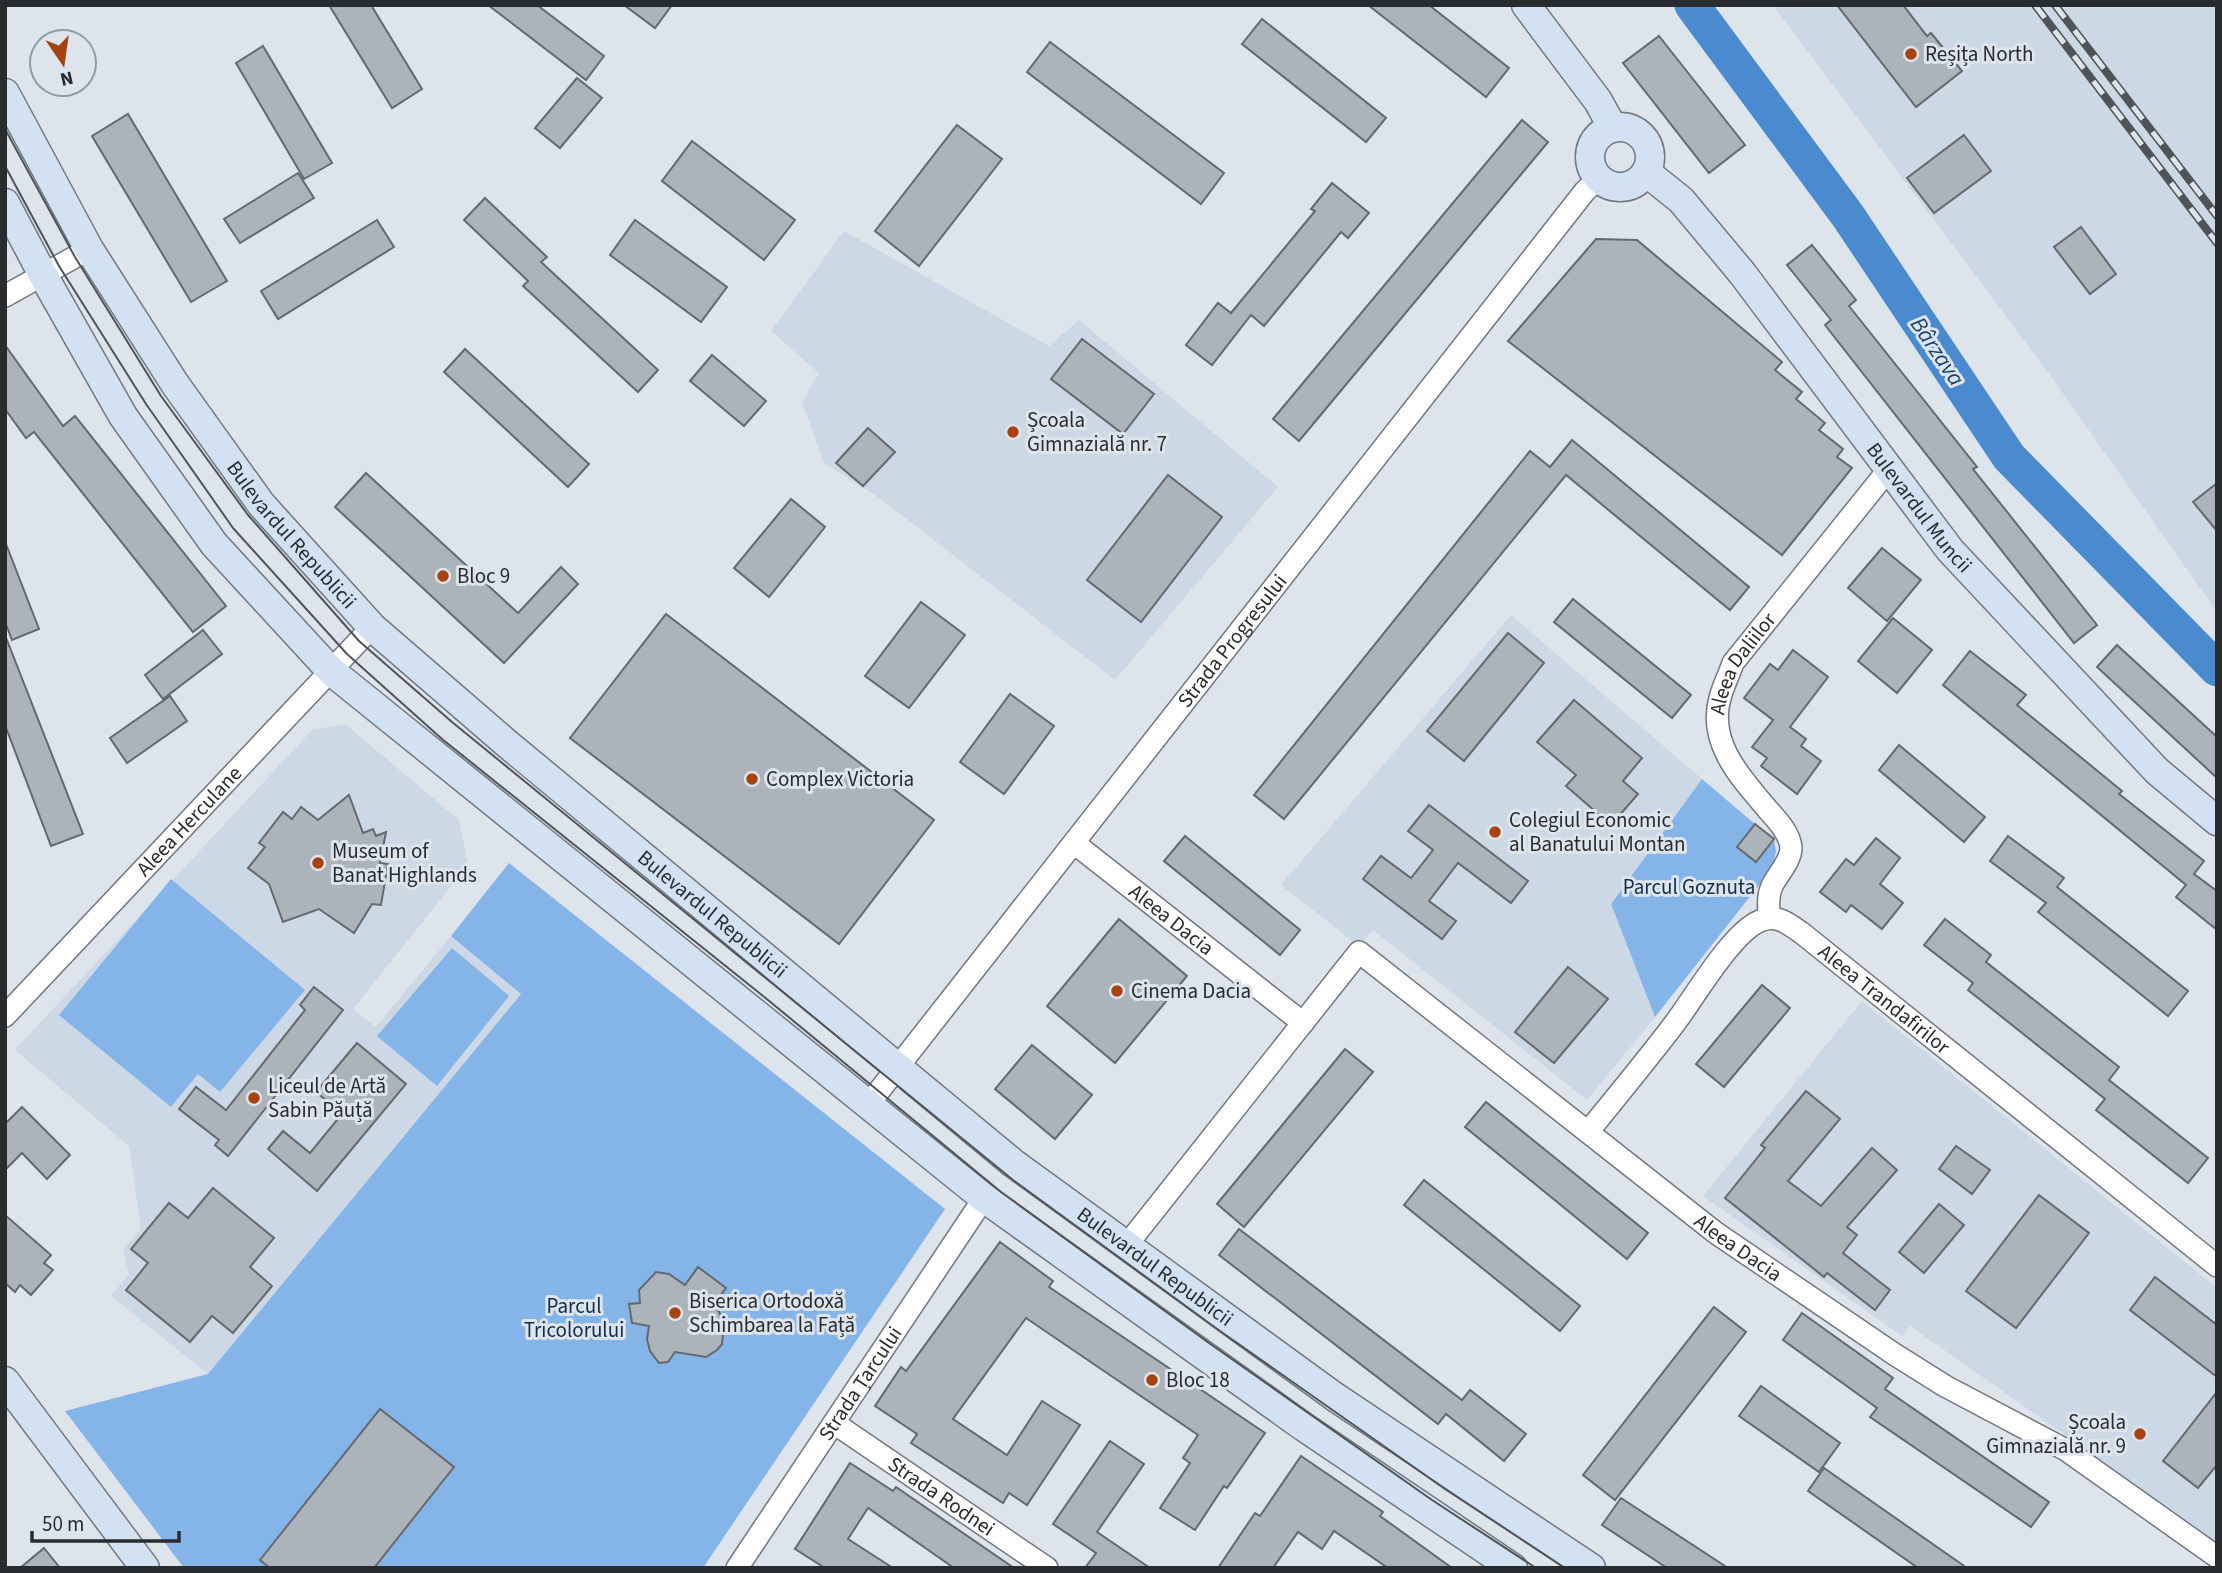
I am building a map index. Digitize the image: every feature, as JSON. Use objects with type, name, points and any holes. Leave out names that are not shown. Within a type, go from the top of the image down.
[{"type":"main road","points":[[1526,5],[1598,102],[1613,128]]},
{"type":"main road","name":"Bulevardul Republicii","points":[[5,93],[89,249],[175,384],[261,504],[373,627],[505,742],[1013,1163],[1335,1397],[1591,1568]]},
{"type":"main road","points":[[1624,127],[1635,131],[1650,149],[1646,172],[1630,186],[1608,184],[1599,178],[1593,169],[1591,149],[1596,140],[1613,128],[1624,127]]},
{"type":"main road","name":"Bulevardul Muncii","points":[[1646,172],[1681,200],[1742,273],[1950,550],[2157,771],[2217,821]]},
{"type":"main road","name":"Bulevardul Republicii","points":[[5,203],[123,416],[214,544],[331,671],[984,1198],[1304,1427],[1513,1568]]},
{"type":"main road","points":[[5,1381],[145,1568]]},
{"type":"street","name":"Strada Progresului","points":[[868,1105],[1577,201],[1599,178]]},
{"type":"street","points":[[5,296],[89,249]]},
{"type":"street","name":"Aleea Daliilor","points":[[1769,918],[1770,888],[1790,855],[1791,848],[1782,826],[1733,769],[1724,751],[1718,723],[1719,700],[1733,663],[1889,469]]},
{"type":"street","name":"Aleea Herculane","points":[[5,1016],[373,627]]},
{"type":"street","name":"Aleea Dacia","points":[[1074,843],[1303,1023]]},
{"type":"street","points":[[1588,1132],[1675,1023],[1733,943],[1747,929],[1769,918]]},
{"type":"street","name":"Aleea Trandafirilor","points":[[1769,918],[1781,920],[1803,934],[2217,1266]]},
{"type":"street","name":"Aleea Dacia","points":[[1126,1247],[1359,952],[1716,1233],[1945,1386],[2066,1450],[2217,1557]]},
{"type":"street","name":"Strada Țarcului","points":[[737,1568],[984,1198]]},
{"type":"street","name":"Strada Rodnei","points":[[834,1423],[1047,1568]]},
{"type":"shaded area","points":[[1773,5],[2217,5],[2217,612],[2052,378]]},
{"type":"shaded area","name":"Școala Gimnazială nr. 7","points":[[844,231],[1049,346],[1079,320],[1278,487],[1115,680],[878,497],[824,463],[802,402],[819,373],[771,331]]},
{"type":"shaded area","name":"Colegiul Economic al Banatului Montan","points":[[1511,615],[1702,779],[1611,904],[1655,1017],[1587,1100],[1373,930],[1359,946],[1281,885]]},
{"type":"shaded area","name":"Liceul de Artă Sabin Păuță","points":[[345,724],[459,820],[468,865],[353,1009],[376,1027],[451,936],[521,994],[208,1374],[111,1296],[129,1275],[123,1249],[141,1229],[129,1146],[15,1050],[312,730]]},
{"type":"shaded area","points":[[1862,1001],[2217,1288],[2217,1542],[1910,1326],[1902,1336],[1703,1196]]},
{"type":"green space","name":"Parcul Goznuta","points":[[1702,779],[1755,824],[1737,847],[1756,861],[1774,839],[1776,852],[1771,870],[1655,1017],[1611,904]]},
{"type":"green space","name":"Parcul Tricolorului","points":[[509,863],[945,1209],[703,1568],[184,1568],[65,1411],[208,1374],[521,994],[451,936]]},
{"type":"green space","points":[[171,879],[305,990],[220,1092],[198,1074],[171,1107],[59,1015]]},
{"type":"green space","points":[[452,948],[509,996],[437,1086],[377,1036]]},
{"type":"building","points":[[329,5],[371,5],[422,89],[392,108]]},
{"type":"building","points":[[488,5],[537,5],[604,56],[586,80]]},
{"type":"building","points":[[624,5],[672,5],[655,28]]},
{"type":"building","points":[[1368,5],[1429,5],[1509,68],[1486,97]]},
{"type":"building","name":"Reșița North","points":[[1837,5],[1903,5],[1927,36],[1931,33],[1962,71],[1916,107]]},
{"type":"building","points":[[1262,19],[1386,118],[1366,142],[1242,44]]},
{"type":"building","points":[[1659,36],[1745,145],[1709,173],[1623,63]]},
{"type":"building","points":[[1050,42],[1224,173],[1201,204],[1027,72]]},
{"type":"building","points":[[263,46],[332,163],[304,179],[236,63]]},
{"type":"building","points":[[577,78],[602,98],[560,148],[535,128]]},
{"type":"building","points":[[128,114],[227,281],[191,302],[92,136]]},
{"type":"building","points":[[1522,120],[1548,142],[1299,441],[1273,419]]},
{"type":"building","points":[[957,125],[1002,159],[919,266],[875,231]]},
{"type":"building","points":[[1964,135],[1991,171],[1934,213],[1907,178]]},
{"type":"building","points":[[692,141],[795,220],[764,260],[662,181]]},
{"type":"building","points":[[298,173],[314,198],[240,243],[224,219]]},
{"type":"building","points":[[1332,183],[1369,213],[1348,238],[1341,232],[1264,326],[1251,315],[1212,365],[1186,345],[1218,303],[1231,313],[1315,211],[1311,209]]},
{"type":"building","points":[[485,198],[547,257],[541,262],[658,370],[638,392],[523,286],[528,281],[464,220]]},
{"type":"building","points":[[377,220],[394,247],[278,319],[261,291]]},
{"type":"building","points":[[635,220],[727,287],[701,322],[610,255]]},
{"type":"building","points":[[2081,227],[2116,274],[2090,294],[2054,247]]},
{"type":"building","points":[[1596,239],[1637,240],[1782,362],[1775,370],[1802,392],[1796,399],[1825,423],[1819,430],[1843,449],[1837,457],[1852,468],[1782,555],[1508,341]]},
{"type":"building","points":[[1812,245],[1856,300],[1849,306],[1977,467],[1973,469],[2097,625],[2074,643],[1825,325],[1831,320],[1787,265]]},
{"type":"building","points":[[1082,339],[1154,394],[1123,434],[1051,379]]},
{"type":"building","points":[[5,345],[63,426],[75,416],[226,606],[193,632],[34,432],[26,438],[5,409]]},
{"type":"building","points":[[465,349],[589,464],[568,487],[444,372]]},
{"type":"building","points":[[712,355],[766,401],[744,426],[690,381]]},
{"type":"building","points":[[868,428],[895,452],[863,486],[836,463]]},
{"type":"building","points":[[1572,440],[1749,587],[1730,610],[1566,475],[1284,819],[1254,795],[1530,451],[1550,467]]},
{"type":"building","name":"Bloc 9","points":[[366,473],[518,613],[561,567],[578,584],[504,663],[335,507]]},
{"type":"building","points":[[1168,475],[1222,517],[1141,622],[1087,580]]},
{"type":"building","points":[[2217,483],[2217,531],[2193,502]]},
{"type":"building","points":[[791,499],[825,527],[769,597],[734,568]]},
{"type":"building","points":[[6,544],[39,629],[12,640],[5,622]]},
{"type":"building","points":[[1882,548],[1921,580],[1887,621],[1848,588]]},
{"type":"building","points":[[1573,599],[1691,695],[1672,718],[1554,622]]},
{"type":"building","points":[[921,602],[965,635],[909,708],[865,676]]},
{"type":"building","name":"Complex Victoria","points":[[666,614],[934,820],[839,944],[570,738]]},
{"type":"building","points":[[1893,618],[1932,650],[1897,693],[1858,661]]},
{"type":"building","points":[[203,630],[222,654],[163,699],[145,675]]},
{"type":"building","points":[[1508,633],[1544,663],[1464,761],[1427,731]]},
{"type":"building","points":[[5,635],[83,834],[51,846],[5,725]]},
{"type":"building","points":[[2117,645],[2217,737],[2217,778],[2097,667]]},
{"type":"building","points":[[1793,650],[1828,677],[1790,727],[1806,739],[1801,746],[1821,761],[1797,794],[1761,766],[1767,758],[1752,747],[1773,720],[1744,698],[1770,664],[1778,670]]},
{"type":"building","points":[[1970,651],[2026,695],[2017,705],[2122,791],[2119,794],[2204,861],[2194,874],[2217,891],[2217,930],[2176,897],[2186,885],[1943,685]]},
{"type":"building","points":[[1010,694],[1054,726],[1004,794],[960,762]]},
{"type":"building","points":[[170,696],[187,721],[127,763],[110,738]]},
{"type":"building","points":[[1574,700],[1642,758],[1623,781],[1638,794],[1611,825],[1566,786],[1576,775],[1537,742]]},
{"type":"building","points":[[1899,745],[1985,817],[1964,842],[1879,770]]},
{"type":"building","name":"Museum of Banat Highlands","points":[[349,795],[363,833],[373,829],[376,836],[386,832],[380,863],[388,864],[381,905],[372,904],[354,933],[319,909],[283,922],[269,884],[248,868],[265,847],[259,843],[283,812],[292,819],[301,807],[318,820]]},
{"type":"building","points":[[1429,805],[1528,881],[1511,903],[1458,863],[1429,901],[1456,921],[1442,939],[1363,879],[1381,856],[1411,878],[1433,850],[1408,831]]},
{"type":"building","points":[[1755,824],[1774,839],[1756,862],[1737,847]]},
{"type":"building","points":[[1185,836],[1300,930],[1280,955],[1164,861]]},
{"type":"building","points":[[2008,836],[2064,878],[2057,887],[2188,991],[2168,1016],[2038,912],[2046,903],[1990,861]]},
{"type":"building","points":[[1876,838],[1900,858],[1880,884],[1903,903],[1882,929],[1851,905],[1846,912],[1820,892],[1846,859],[1854,865]]},
{"type":"building","name":"Cinema Dacia","points":[[1119,919],[1187,976],[1115,1063],[1047,1006]]},
{"type":"building","points":[[1945,919],[1991,955],[1986,962],[2119,1067],[2109,1080],[2208,1158],[2188,1183],[2096,1110],[2105,1099],[1968,990],[1973,983],[1924,945]]},
{"type":"building","points":[[1568,967],[1608,999],[1554,1063],[1515,1032]]},
{"type":"building","points":[[1762,985],[1790,1008],[1724,1087],[1696,1064]]},
{"type":"building","points":[[314,987],[343,1010],[228,1156],[215,1145],[219,1140],[179,1109],[196,1087],[226,1110],[305,1010],[300,1005]]},
{"type":"building","points":[[357,1043],[406,1084],[317,1191],[268,1149],[283,1131],[310,1153],[342,1114],[316,1092]]},
{"type":"building","points":[[1032,1045],[1092,1095],[1055,1139],[995,1089]]},
{"type":"building","points":[[1345,1049],[1373,1072],[1244,1227],[1217,1204]]},
{"type":"building","points":[[1806,1091],[1840,1119],[1788,1181],[1821,1206],[1872,1148],[1897,1170],[1847,1227],[1857,1235],[1843,1253],[1890,1290],[1875,1310],[1827,1273],[1824,1277],[1725,1198],[1765,1148],[1761,1145]]},
{"type":"building","points":[[1486,1102],[1648,1233],[1627,1259],[1465,1127]]},
{"type":"building","points":[[22,1107],[70,1155],[47,1179],[22,1153],[5,1170],[5,1124]]},
{"type":"building","points":[[1956,1146],[1990,1170],[1972,1194],[1939,1169]]},
{"type":"building","points":[[1424,1180],[1580,1306],[1560,1331],[1404,1205]]},
{"type":"building","points":[[213,1188],[274,1238],[250,1267],[272,1286],[233,1333],[212,1316],[190,1342],[126,1290],[148,1263],[131,1249],[169,1203],[188,1218]]},
{"type":"building","points":[[2039,1195],[2089,1233],[2016,1328],[1966,1291]]},
{"type":"building","points":[[1939,1204],[1964,1225],[1924,1273],[1899,1252]]},
{"type":"building","points":[[5,1215],[51,1255],[44,1263],[53,1270],[31,1295],[20,1285],[15,1292],[5,1283]]},
{"type":"building","points":[[1239,1229],[1462,1400],[1470,1390],[1526,1434],[1504,1461],[1446,1414],[1438,1424],[1219,1255]]},
{"type":"building","points":[[1000,1242],[1053,1281],[1049,1287],[1265,1433],[1227,1488],[1224,1486],[1195,1530],[1160,1508],[1190,1463],[1183,1458],[1198,1435],[1026,1318],[953,1419],[1007,1455],[1042,1401],[1080,1425],[1027,1505],[1009,1493],[1003,1503],[911,1443],[917,1434],[875,1406],[901,1367],[906,1371]]},
{"type":"building","name":"Biserica Ortodoxă Schimbarea la Față","points":[[698,1267],[726,1288],[715,1303],[724,1323],[722,1344],[706,1357],[675,1352],[668,1362],[659,1363],[650,1351],[647,1339],[649,1326],[632,1323],[629,1304],[640,1303],[639,1290],[656,1272],[669,1274],[685,1285]]},
{"type":"building","points":[[2155,1277],[2217,1325],[2217,1377],[2130,1310]]},
{"type":"building","points":[[1714,1307],[1746,1332],[1615,1500],[1583,1475]]},
{"type":"building","points":[[1802,1313],[1893,1378],[1885,1389],[2049,1502],[2031,1527],[1870,1417],[1877,1408],[1783,1340]]},
{"type":"building","points":[[1761,1386],[1840,1443],[1819,1472],[1739,1416]]},
{"type":"building","points":[[2217,1392],[2217,1465],[2198,1488],[2163,1461]]},
{"type":"building","points":[[380,1409],[454,1467],[374,1568],[270,1568],[260,1560]]},
{"type":"building","points":[[1110,1441],[1144,1464],[1097,1532],[1150,1568],[1085,1568],[1096,1553],[1053,1524]]},
{"type":"building","points":[[1301,1456],[1383,1512],[1380,1516],[1452,1568],[1388,1568],[1334,1531],[1322,1549],[1298,1532],[1273,1568],[1218,1568],[1255,1513],[1260,1516]]},
{"type":"building","points":[[850,1463],[893,1491],[896,1487],[1014,1568],[954,1568],[868,1508],[848,1539],[893,1568],[825,1568],[795,1549]]},
{"type":"building","points":[[1824,1468],[1967,1568],[1918,1568],[1808,1491]]},
{"type":"building","points":[[1621,1498],[1728,1568],[1667,1568],[1602,1525]]},
{"type":"building","points":[[44,1548],[60,1568],[20,1568]]},
{"type":"waterway","name":"Bârzava","points":[[1692,5],[1848,216],[2009,457],[2217,669]]},
{"type":"tram line","points":[[5,129],[75,257],[161,396],[248,515],[359,641],[452,722],[1013,1180],[1220,1331],[1445,1489],[1565,1568]]},
{"type":"tram line","points":[[5,166],[59,266],[146,404],[233,528],[347,654],[442,739],[768,1000],[1001,1192],[1432,1500],[1536,1568]]},
{"type":"railway","points":[[2035,5],[2217,243]]},
{"type":"railway","points":[[2055,5],[2217,216]]},
{"type":"place","name":"Reșița North","points":[[1911,54]]},
{"type":"place","name":"Școala Gimnazială nr. 7","points":[[1013,432]]},
{"type":"place","name":"Bloc 9","points":[[443,576]]},
{"type":"place","name":"Complex Victoria","points":[[752,779]]},
{"type":"place","name":"Colegiul Economic al Banatului Montan","points":[[1495,832]]},
{"type":"place","name":"Museum of Banat Highlands","points":[[318,863]]},
{"type":"place","name":"Cinema Dacia","points":[[1117,991]]},
{"type":"place","name":"Liceul de Artă Sabin Păuță","points":[[254,1098]]},
{"type":"place","name":"Biserica Ortodoxă Schimbarea la Față","points":[[675,1313]]},
{"type":"place","name":"Bloc 18","points":[[1152,1380]]},
{"type":"place","name":"Școala Gimnazială nr. 9","points":[[2140,1434]]}]
